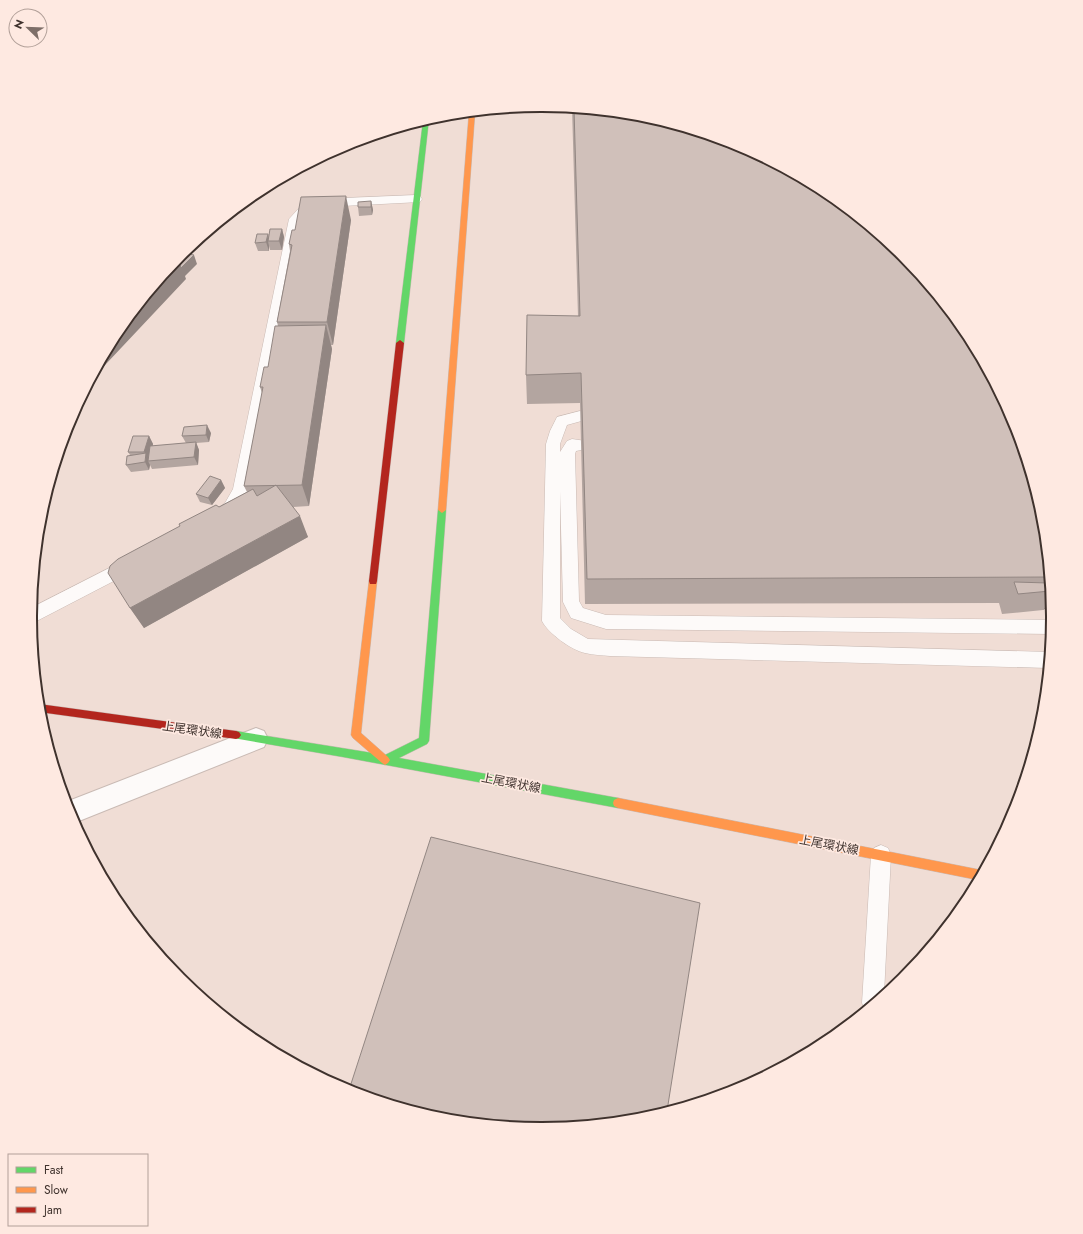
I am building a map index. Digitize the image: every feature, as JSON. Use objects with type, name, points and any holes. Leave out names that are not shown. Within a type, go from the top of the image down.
[{"type":"street","points":[[425,126],[356,735],[385,760],[424,741],[472,118]]},
{"type":"street","name":"上尾環状線","points":[[46,709],[256,739],[385,760],[670,813],[975,874]]},
{"type":"street","points":[[75,811],[256,739]]},
{"type":"lane","points":[[207,524],[232,506],[241,490],[295,219],[304,209],[321,203],[416,199]]},
{"type":"lane","points":[[580,416],[562,421],[553,444],[551,621],[565,634],[585,646],[610,648],[1044,660]]},
{"type":"lane","points":[[581,445],[572,445],[567,454],[571,602],[577,612],[588,617],[606,622],[1046,627]]},
{"type":"lane","points":[[37,613],[143,558]]},
{"type":"lane","points":[[873,997],[881,855]]},
{"type":"building","points":[[574,114],[640,122],[704,139],[735,151],[794,180],[849,217],[898,260],[921,284],[961,337],[994,394],[1008,424],[1019,455],[1029,486],[1036,519],[1042,551],[1044,577],[587,579],[581,373],[526,375],[527,315],[580,316]]},
{"type":"building","points":[[346,196],[327,322],[277,322],[292,245],[289,244],[292,230],[295,230],[301,197]]},
{"type":"building","points":[[371,201],[371,207],[358,207],[358,202]]},
{"type":"building","points":[[270,229],[282,229],[279,241],[268,241]]},
{"type":"building","points":[[257,234],[268,234],[266,242],[255,243]]},
{"type":"building","points":[[191,254],[194,255],[181,268],[180,265],[185,260]]},
{"type":"building","points":[[326,325],[302,485],[244,486],[263,387],[260,387],[264,367],[268,367],[275,326]]},
{"type":"building","points":[[207,425],[206,435],[182,436],[184,427]]},
{"type":"building","points":[[133,436],[149,436],[144,452],[128,452]]},
{"type":"building","points":[[196,442],[194,457],[148,461],[150,446]]},
{"type":"building","points":[[146,453],[145,462],[126,465],[127,456]]},
{"type":"building","points":[[210,476],[221,480],[208,498],[196,494]]},
{"type":"building","points":[[276,485],[300,516],[130,608],[108,573],[110,566],[118,559],[180,526],[179,524],[216,505],[219,507],[253,489],[257,496]]},
{"type":"building","points":[[1014,582],[1045,583],[1045,591],[1018,594]]},
{"type":"building","points":[[431,837],[700,903],[668,1105],[640,1112],[607,1117],[542,1122],[509,1120],[443,1112],[379,1095],[351,1084]]},
{"type":"traffic: fast","points":[[400,343],[425,126]]},
{"type":"traffic: fast","points":[[385,760],[424,741],[442,510]]},
{"type":"traffic: fast","points":[[236,735],[343,752],[618,803]]},
{"type":"traffic: slow","points":[[442,510],[472,118]]},
{"type":"traffic: slow","points":[[373,581],[356,735],[385,760]]},
{"type":"traffic: slow","points":[[618,803],[975,874]]},
{"type":"traffic: jam","points":[[373,581],[400,343]]},
{"type":"traffic: jam","points":[[46,709],[236,735]]}]
